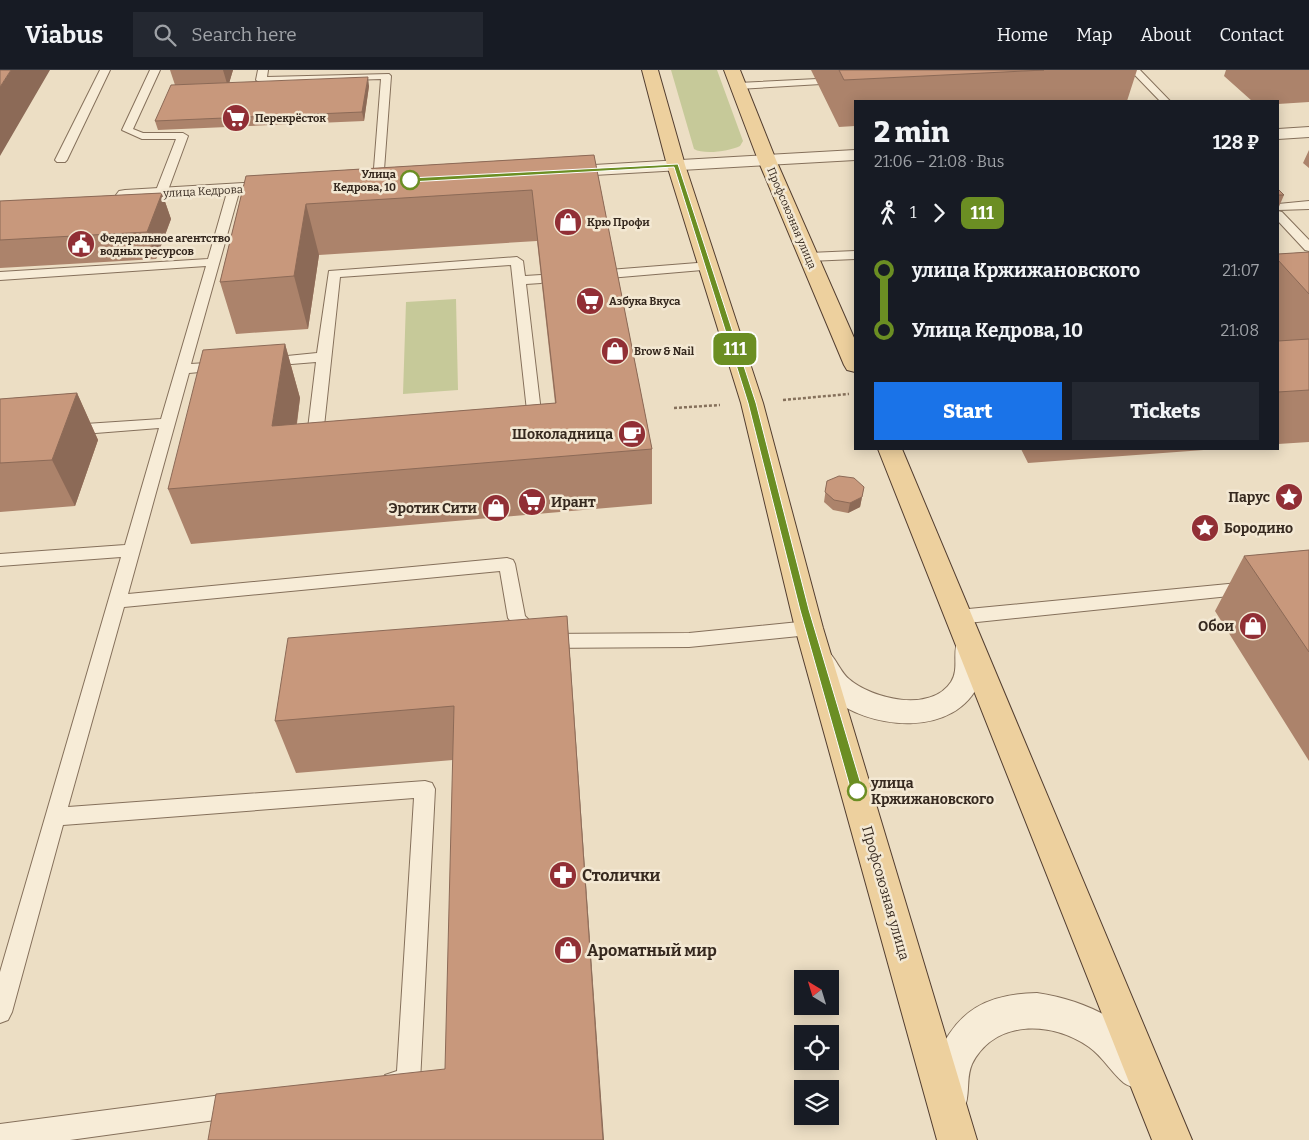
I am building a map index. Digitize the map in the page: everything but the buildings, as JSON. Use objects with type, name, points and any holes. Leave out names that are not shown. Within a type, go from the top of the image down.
[{"type":"main road","name":"Профсоюзная улица","points":[[650,70],[676,165],[710,266],[752,403],[809,628],[955,1132]]},
{"type":"main road","name":"Профсоюзная улица","points":[[732,70],[767,160],[854,363]]},
{"type":"main road","points":[[890,450],[1172,1140]]},
{"type":"street","points":[[1279,134],[1309,132]]},
{"type":"street","points":[[546,172],[854,155]]},
{"type":"street","points":[[371,182],[398,180]]},
{"type":"street","name":"улица Кедрова","points":[[112,196],[299,185]]},
{"type":"street","points":[[819,658],[827,675],[841,690],[853,698],[881,710],[904,713],[926,711],[946,704],[961,693],[970,678],[973,662],[970,645]]},
{"type":"street","points":[[955,1132],[948,1094],[952,1066],[964,1041],[983,1024],[1006,1013],[1034,1010],[1062,1014],[1091,1027],[1117,1046],[1139,1070],[1155,1100]]},
{"type":"lane","points":[[61,160],[105,70]]},
{"type":"lane","points":[[155,70],[127,130],[142,136],[183,136],[161,193]]},
{"type":"lane","points":[[263,70],[260,80],[386,76],[371,182]]},
{"type":"lane","points":[[1135,70],[1164,100]]},
{"type":"lane","points":[[738,86],[817,82]]},
{"type":"lane","points":[[0,1012],[234,189]]},
{"type":"lane","points":[[1279,207],[1309,205]]},
{"type":"lane","points":[[1279,216],[1309,247]]},
{"type":"lane","points":[[809,257],[854,255]]},
{"type":"lane","points":[[323,455],[313,456],[334,274],[517,261],[542,419],[536,437],[527,438]]},
{"type":"lane","points":[[0,276],[213,262]]},
{"type":"lane","points":[[609,274],[710,266]]},
{"type":"lane","points":[[519,280],[541,278]]},
{"type":"lane","points":[[258,363],[324,358]]},
{"type":"lane","points":[[182,369],[239,364]]},
{"type":"lane","points":[[59,431],[166,423]]},
{"type":"lane","points":[[0,560],[131,550]]},
{"type":"lane","points":[[117,601],[507,564],[517,618],[538,640],[689,640],[809,628]]},
{"type":"lane","points":[[958,617],[1270,586]]},
{"type":"lane","points":[[56,817],[425,789],[408,1082],[372,1087]]},
{"type":"lane","points":[[0,1137],[260,1102]]},
{"type":"green space","points":[[671,70],[717,70],[743,141],[740,146],[717,152],[704,152],[694,149]]},
{"type":"green space","points":[[456,299],[458,390],[403,394],[406,302]]},
{"type":"bus line","name":"111","points":[[410,180],[676,165],[710,266],[752,403],[804,610],[857,791]]},
{"type":"place","name":"Перекрёсток","points":[[236,118]]},
{"type":"place","name":"Улица Кедрова, 10","points":[[410,180]]},
{"type":"place","name":"Крю Профи","points":[[568,222]]},
{"type":"place","name":"Федеральное агентство водных ресурсов","points":[[81,244]]},
{"type":"place","name":"Азбука Вкуса","points":[[590,301]]},
{"type":"place","name":"Brow & Nail","points":[[615,351]]},
{"type":"place","name":"Шоколадница","points":[[632,434]]},
{"type":"place","name":"Парус","points":[[1289,497]]},
{"type":"place","name":"Ирант","points":[[532,502]]},
{"type":"place","name":"Эротик Сити","points":[[496,508]]},
{"type":"place","name":"Бородино","points":[[1205,528]]},
{"type":"place","name":"Обои","points":[[1253,626]]},
{"type":"place","name":"улица Кржижановского","points":[[857,791]]},
{"type":"place","name":"Столички","points":[[563,875]]},
{"type":"place","name":"Ароматный мир","points":[[568,950]]}]
